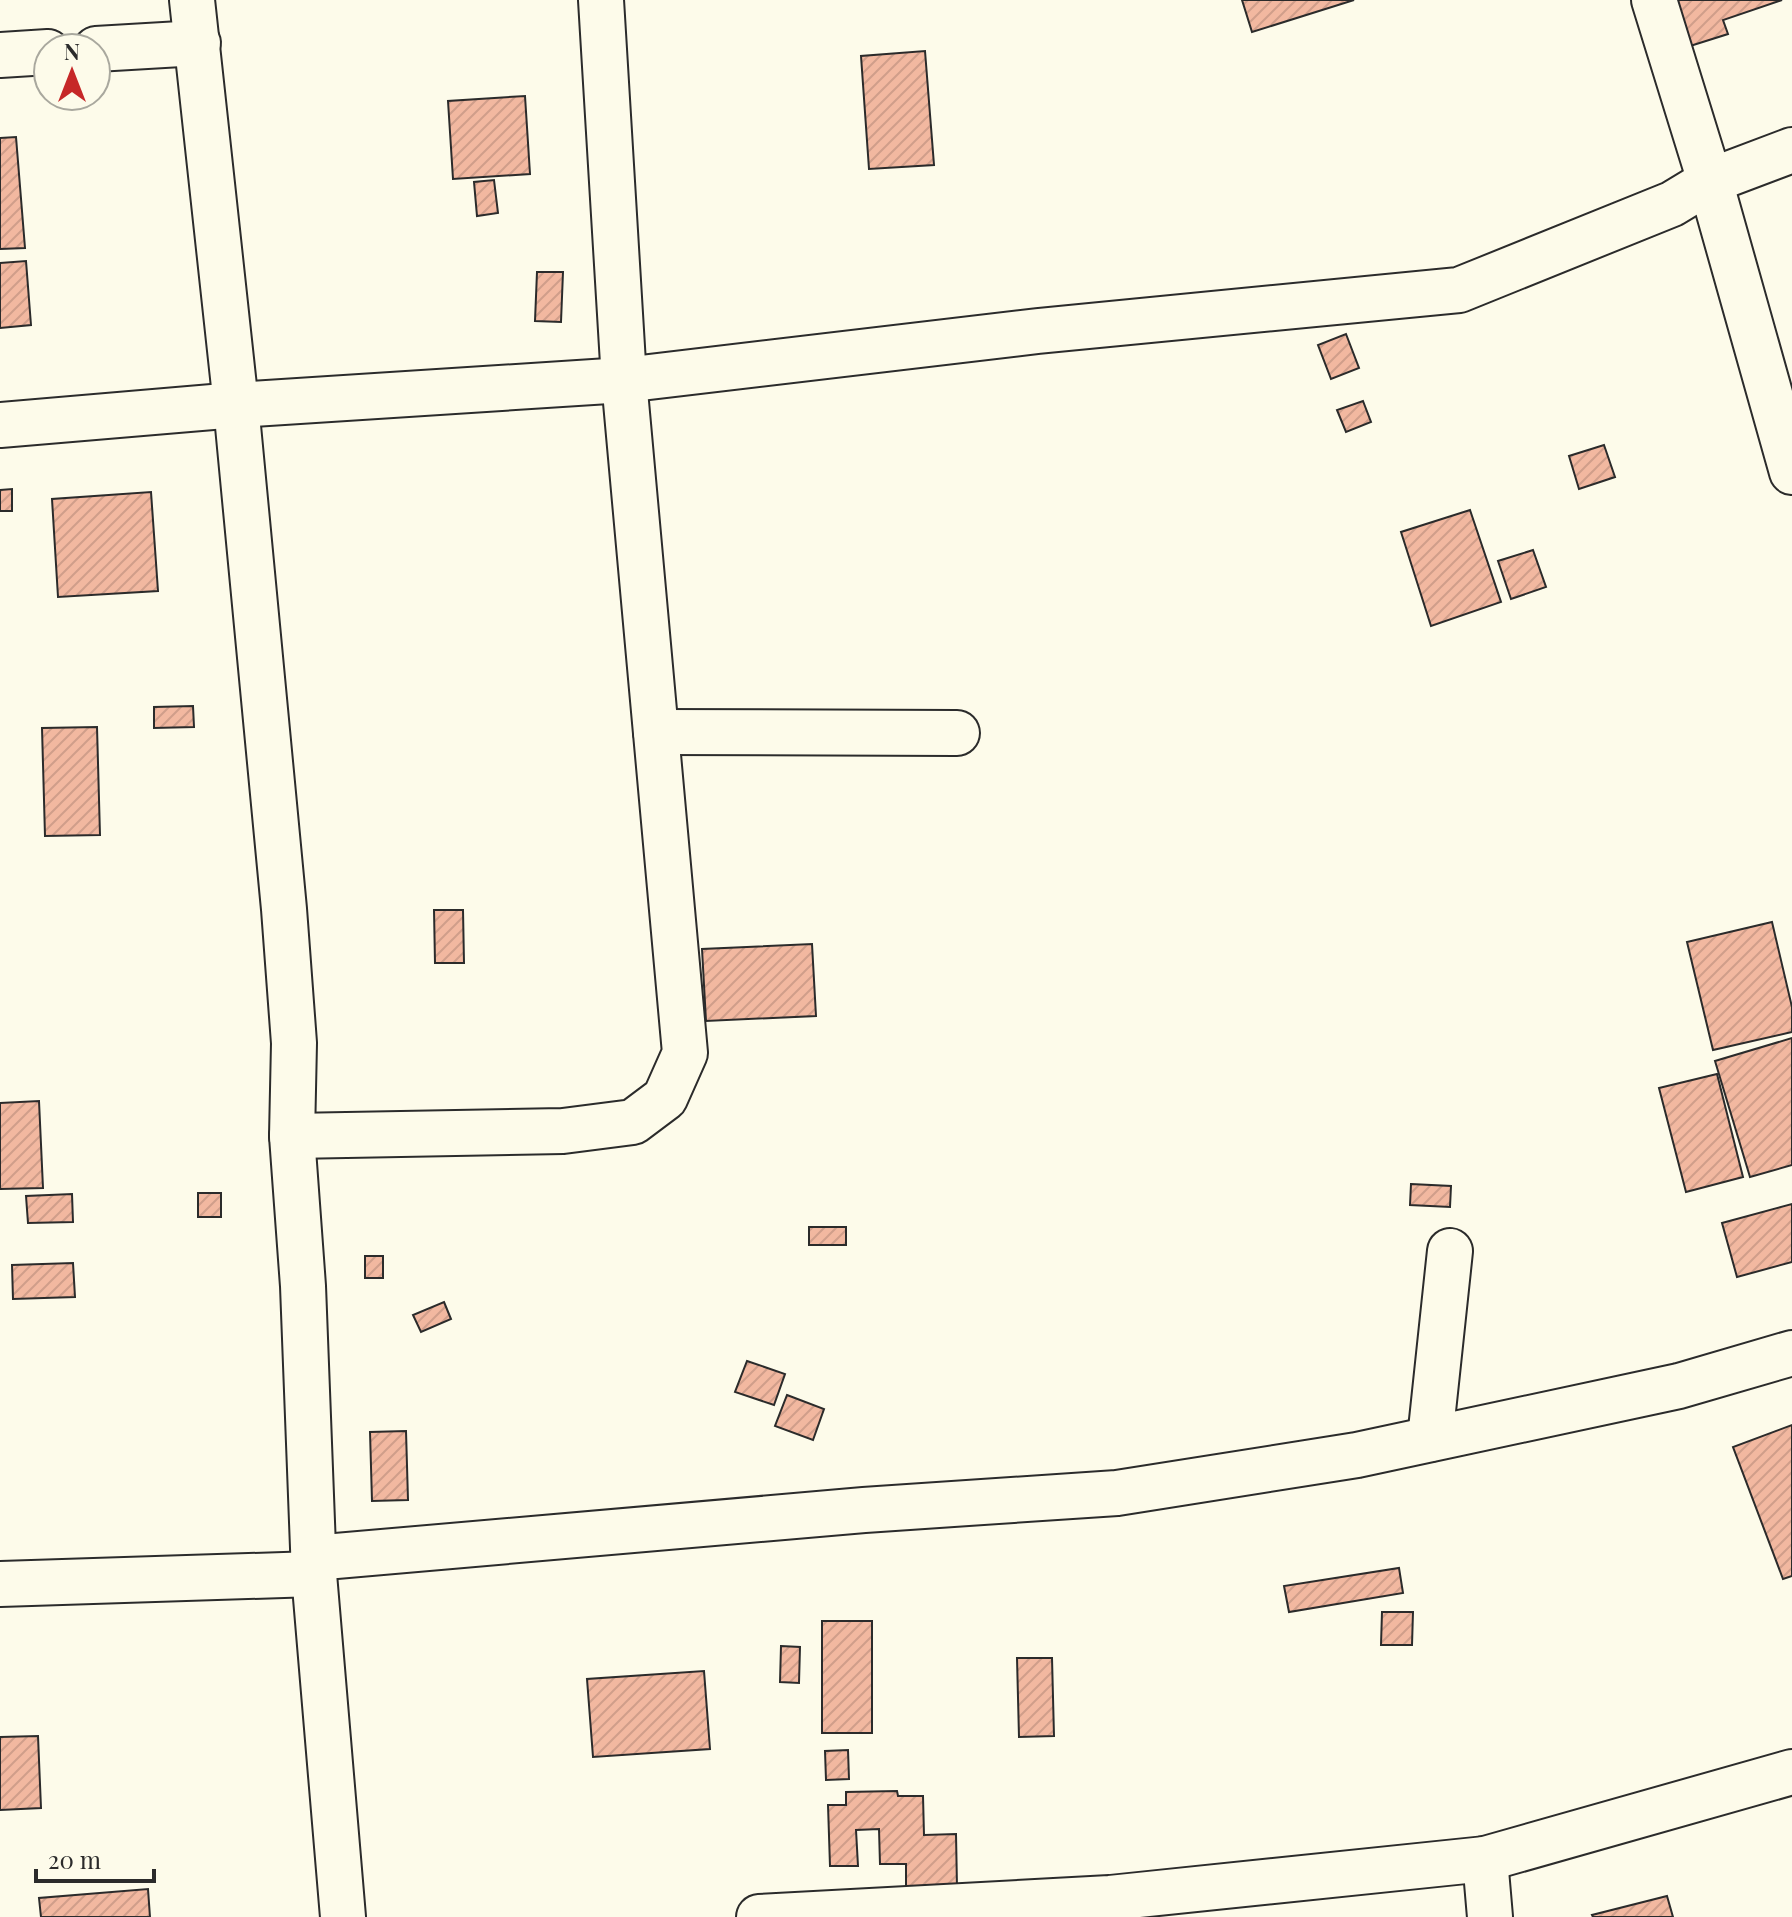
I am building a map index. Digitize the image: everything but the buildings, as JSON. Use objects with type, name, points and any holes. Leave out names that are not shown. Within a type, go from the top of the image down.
[{"type":"street","points":[[192,0],[236,405],[286,924],[294,1043],[292,1136],[303,1286],[313,1566],[343,1917]]},
{"type":"street","points":[[292,1136],[563,1131],[633,1122],[665,1098],[685,1053],[624,380],[601,0]]},
{"type":"street","points":[[1654,0],[1710,181],[1792,472]]},
{"type":"street","points":[[112,48],[198,43]]},
{"type":"street","points":[[0,55],[32,53]]},
{"type":"street","points":[[0,425],[236,405],[624,380],[1038,331],[1459,290],[1672,204],[1710,181],[1792,150]]},
{"type":"street","points":[[656,732],[957,733]]},
{"type":"street","points":[[1430,1439],[1450,1251]]},
{"type":"street","points":[[0,1584],[313,1566],[864,1510],[1117,1493],[1357,1455],[1679,1386],[1792,1353]]},
{"type":"street","points":[[759,1917],[1112,1908],[1485,1859],[1792,1772]]},
{"type":"street","points":[[1485,1859],[1490,1917]]}]
